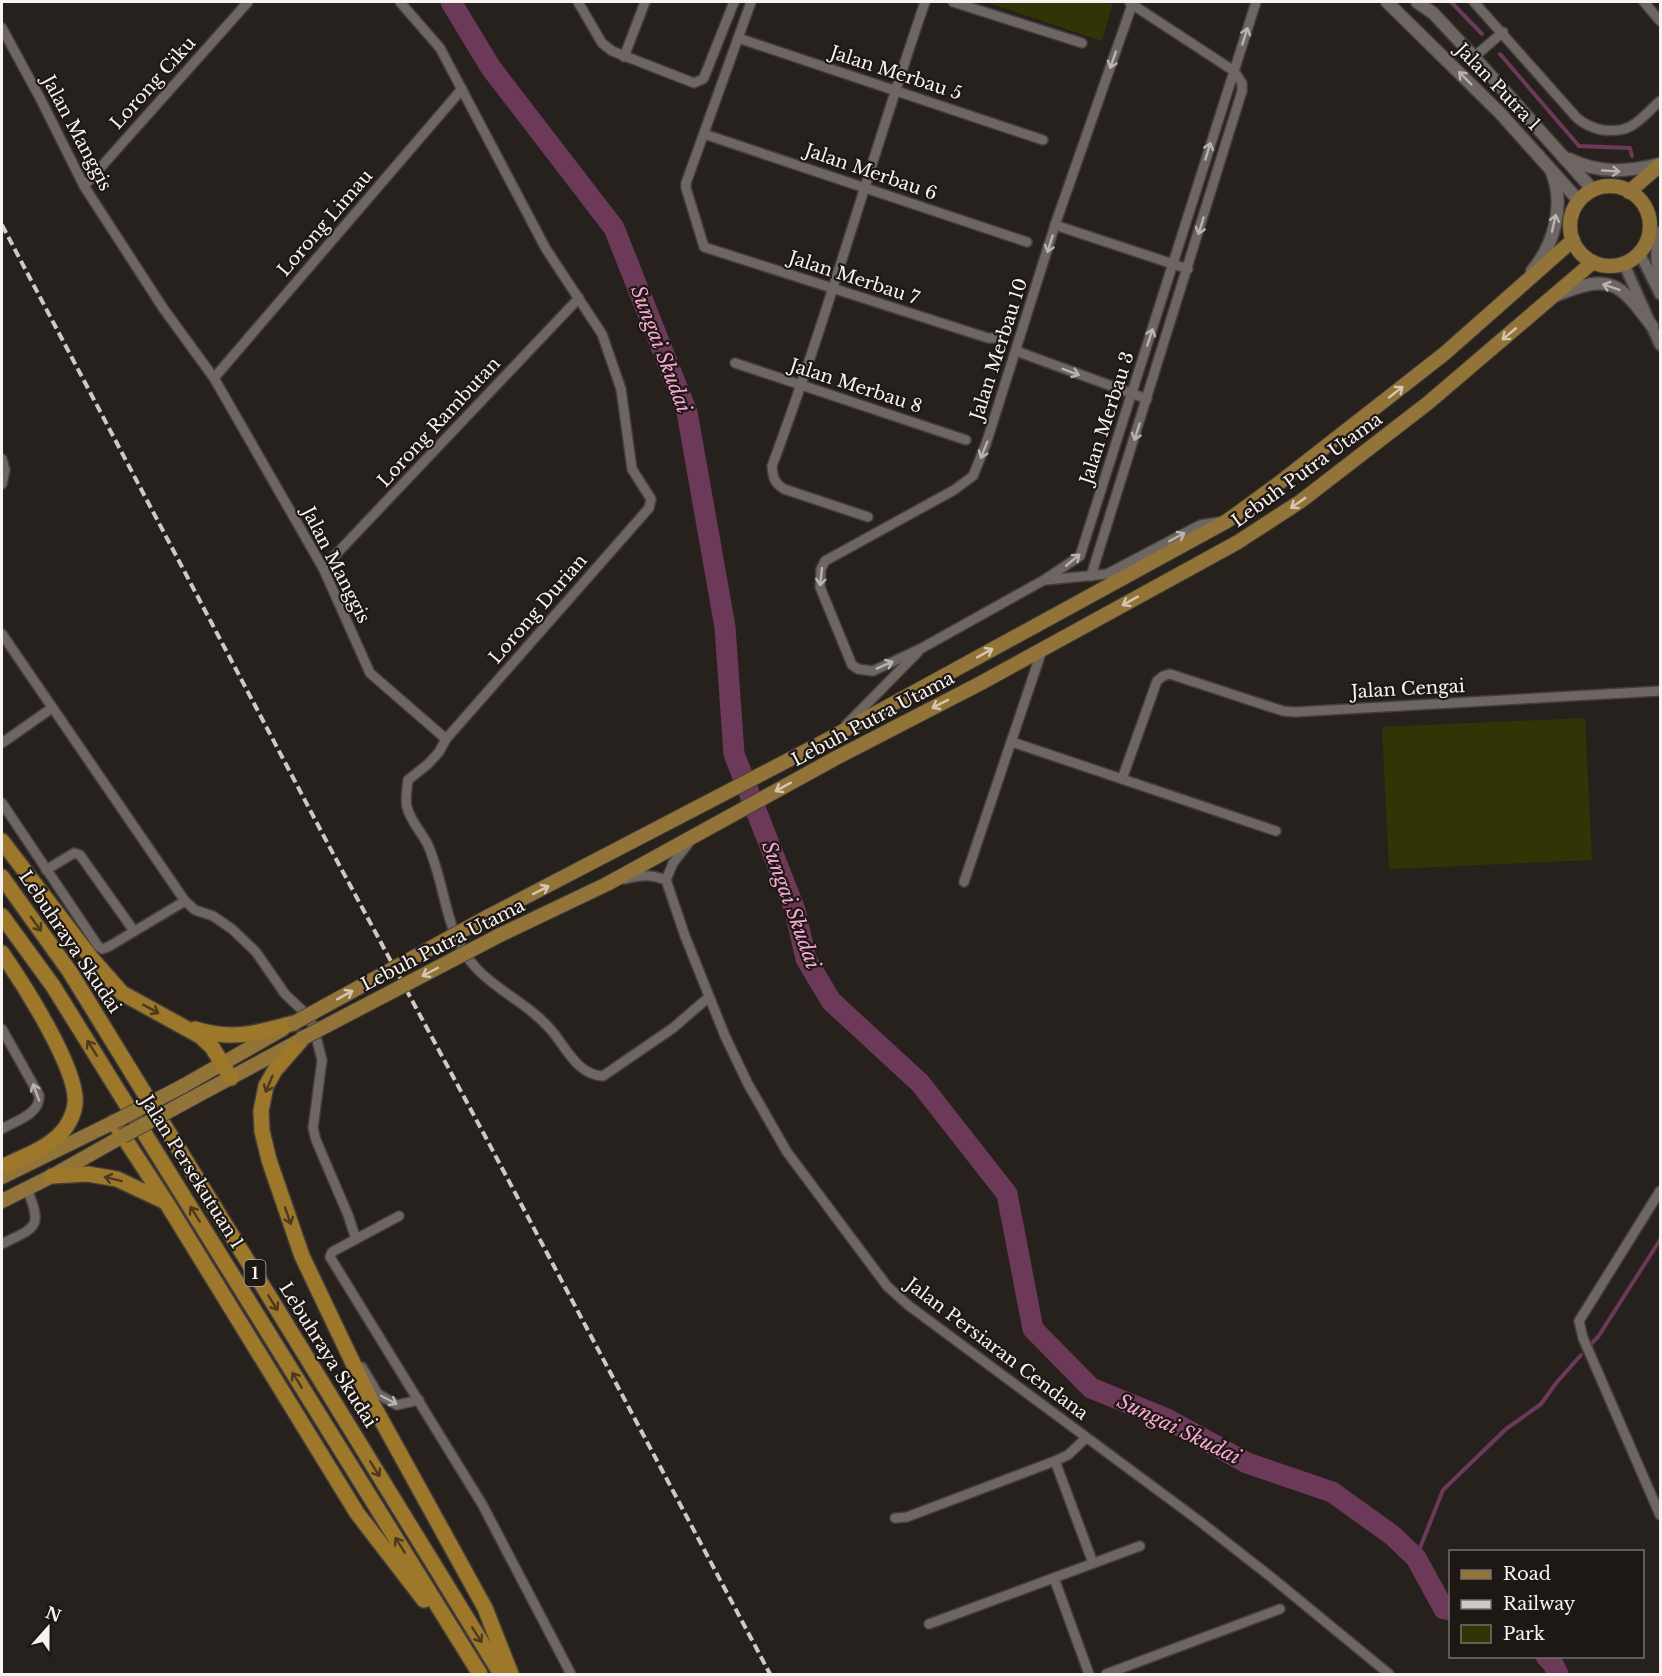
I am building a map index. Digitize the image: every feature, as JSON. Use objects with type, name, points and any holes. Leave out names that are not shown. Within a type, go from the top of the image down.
[{"type":"highway","points":[[2,841],[65,911],[92,959],[122,993],[200,1036],[212,1047],[231,1077]]},
{"type":"highway","name":"Lebuhraya Skudai","points":[[2,877],[70,972],[501,1674]]},
{"type":"highway","name":"Jalan Persekutuan 1","points":[[2,916],[53,986],[478,1670]]},
{"type":"highway","points":[[2,953],[30,994],[68,1070],[75,1104],[62,1133],[49,1143],[2,1167]]},
{"type":"highway","points":[[175,1022],[213,1034],[247,1035],[294,1023]]},
{"type":"highway","points":[[303,1038],[275,1070],[266,1086],[261,1111],[262,1131],[268,1160],[302,1256],[372,1403],[484,1608],[511,1674]]},
{"type":"highway","points":[[114,1122],[166,1202],[357,1513],[478,1670]]},
{"type":"highway","points":[[52,1176],[88,1174],[117,1179],[166,1202]]},
{"type":"main road","name":"Jalan Putra 1","points":[[1388,2],[1494,106],[1579,201]]},
{"type":"main road","name":"Jalan Putra 1","points":[[1417,2],[1432,13],[1474,57],[1593,190]]},
{"type":"main road","points":[[1563,156],[1584,166],[1615,172],[1660,165]]},
{"type":"main road","points":[[1629,192],[1660,165]]},
{"type":"main road","points":[[1515,291],[1545,253],[1556,220],[1558,202],[1556,184],[1549,166]]},
{"type":"main road","points":[[1617,187],[1629,192],[1639,199],[1648,216],[1649,235],[1640,252],[1624,264],[1610,266],[1593,262],[1584,257],[1575,247],[1570,234],[1570,220],[1579,201],[1593,190],[1617,187]]},
{"type":"main road","points":[[1648,216],[1660,206]]},
{"type":"main road","points":[[1660,233],[1656,248],[1660,277]]},
{"type":"main road","name":"Lebuh Putra Utama","points":[[2,1177],[183,1086],[489,916],[823,742],[1227,521],[1438,359],[1573,240]]},
{"type":"main road","name":"Lebuh Putra Utama","points":[[2,1201],[52,1176],[303,1038],[500,935],[607,884],[1238,542],[1300,501],[1428,404],[1593,262]]},
{"type":"main road","points":[[1553,297],[1581,285],[1596,282],[1609,285],[1620,289],[1631,298],[1652,326]]},
{"type":"street","name":"Lorong Ciku","points":[[84,186],[248,2]]},
{"type":"street","points":[[400,2],[440,48],[546,249],[579,298]]},
{"type":"street","points":[[578,2],[602,43],[624,57],[689,82],[699,82],[705,75],[734,2]]},
{"type":"street","points":[[624,57],[645,2]]},
{"type":"street","points":[[704,134],[751,2]]},
{"type":"street","points":[[868,517],[784,489],[777,485],[773,477],[772,466],[834,288],[895,90],[925,2]]},
{"type":"street","points":[[953,2],[1082,43]]},
{"type":"street","name":"Jalan Merbau 3","points":[[835,625],[852,665],[858,669],[873,671],[922,648],[1044,580],[1080,556],[1256,2]]},
{"type":"street","points":[[1474,2],[1577,118],[1588,126],[1613,131],[1626,130],[1660,101]]},
{"type":"street","points":[[1644,2],[1660,21]]},
{"type":"street","points":[[1091,576],[1242,91],[1242,83],[1234,71],[1130,3]]},
{"type":"street","name":"Jalan Merbau 10","points":[[835,625],[820,587],[821,569],[825,561],[954,490],[973,476],[1017,351],[1055,225],[1130,3]]},
{"type":"street","name":"Jalan Manggis","points":[[2,28],[84,186],[163,308],[213,378],[323,568],[370,673],[446,739]]},
{"type":"street","points":[[1474,57],[1503,32]]},
{"type":"street","name":"Jalan Merbau 5","points":[[738,38],[1042,140]]},
{"type":"street","name":"Lorong Limau","points":[[213,378],[462,89]]},
{"type":"street","name":"Jalan Merbau 6","points":[[704,134],[1028,242]]},
{"type":"street","name":"Jalan Merbau 7","points":[[704,134],[688,176],[686,188],[704,247],[977,335],[994,338]]},
{"type":"street","points":[[1055,225],[1188,269]]},
{"type":"street","points":[[1640,252],[1660,294]]},
{"type":"street","points":[[1624,264],[1660,345]]},
{"type":"street","name":"Lorong Durian","points":[[446,739],[649,508],[651,499],[632,469],[621,389],[602,334],[579,298]]},
{"type":"street","name":"Lorong Rambutan","points":[[323,568],[579,298]]},
{"type":"street","points":[[1017,351],[1147,399]]},
{"type":"street","name":"Jalan Merbau 8","points":[[735,363],[966,440]]},
{"type":"street","points":[[2,459],[5,470],[2,484]]},
{"type":"street","points":[[1044,580],[1107,574],[1200,525],[1227,521]]},
{"type":"street","points":[[2,634],[184,901],[195,910],[213,916],[232,929],[256,952],[285,994],[302,1010],[313,1025],[322,1060],[314,1128],[316,1140],[356,1239]]},
{"type":"street","points":[[837,734],[922,648]]},
{"type":"street","points":[[964,882],[1042,650]]},
{"type":"street","name":"Jalan Cengai","points":[[1122,780],[1157,681],[1162,676],[1170,674],[1283,711],[1295,712],[1660,691]]},
{"type":"street","points":[[2,743],[52,708]]},
{"type":"street","points":[[446,739],[439,752],[428,764],[408,780],[406,795],[408,809],[427,843],[441,879],[451,927],[462,949],[478,969],[551,1029],[577,1064],[592,1076],[603,1076],[673,1028],[709,997]]},
{"type":"street","points":[[1012,742],[1276,831]]},
{"type":"street","points":[[2,803],[46,870],[65,911],[102,949],[184,901]]},
{"type":"street","points":[[607,884],[639,875],[653,875],[666,880],[681,851],[701,832]]},
{"type":"street","points":[[46,870],[74,853],[80,855],[134,931]]},
{"type":"street","name":"Jalan Persiaran Cendana","points":[[666,880],[709,997],[748,1084],[787,1152],[887,1286],[908,1305],[1262,1570],[1389,1674]]},
{"type":"street","points":[[2,1029],[39,1095],[39,1104],[32,1112],[2,1129]]},
{"type":"street","points":[[2,1244],[27,1232],[34,1225],[36,1215],[27,1188]]},
{"type":"street","points":[[1660,1191],[1578,1321],[1583,1338],[1642,1469],[1660,1515]]},
{"type":"street","points":[[399,1216],[332,1252],[330,1257],[483,1503],[571,1674]]},
{"type":"street","points":[[324,1300],[378,1394],[397,1405],[419,1400]]},
{"type":"street","points":[[895,1518],[907,1517],[1055,1461],[1068,1455],[1086,1438]]},
{"type":"street","points":[[1055,1461],[1093,1563]]},
{"type":"street","points":[[929,1624],[1140,1546]]},
{"type":"street","points":[[1054,1578],[1089,1674]]},
{"type":"street","points":[[1106,1674],[1280,1610]]},
{"type":"green space","points":[[986,2],[1110,2],[1112,5],[1102,41]]},
{"type":"green space","points":[[1585,718],[1592,860],[1389,869],[1382,727]]},
{"type":"waterway","name":"Sungai Skudai","points":[[451,2],[491,68],[614,228],[687,412],[725,627],[734,754],[795,910],[806,959],[831,1001],[920,1083],[1007,1194],[1033,1329],[1091,1388],[1167,1419],[1247,1463],[1332,1492],[1392,1535],[1416,1558],[1444,1609],[1449,1610]]},
{"type":"waterway","points":[[1451,2],[1482,34]]},
{"type":"waterway","points":[[1500,54],[1579,146],[1630,148],[1632,156]]},
{"type":"waterway","points":[[1590,1345],[1598,1337],[1660,1240]]},
{"type":"waterway","points":[[1416,1558],[1443,1490],[1506,1429],[1541,1404],[1581,1355]]},
{"type":"waterway","name":"Sungai Skudai","points":[[1548,1658],[1558,1674]]},
{"type":"railway","points":[[2,225],[329,846],[770,1674]]}]
